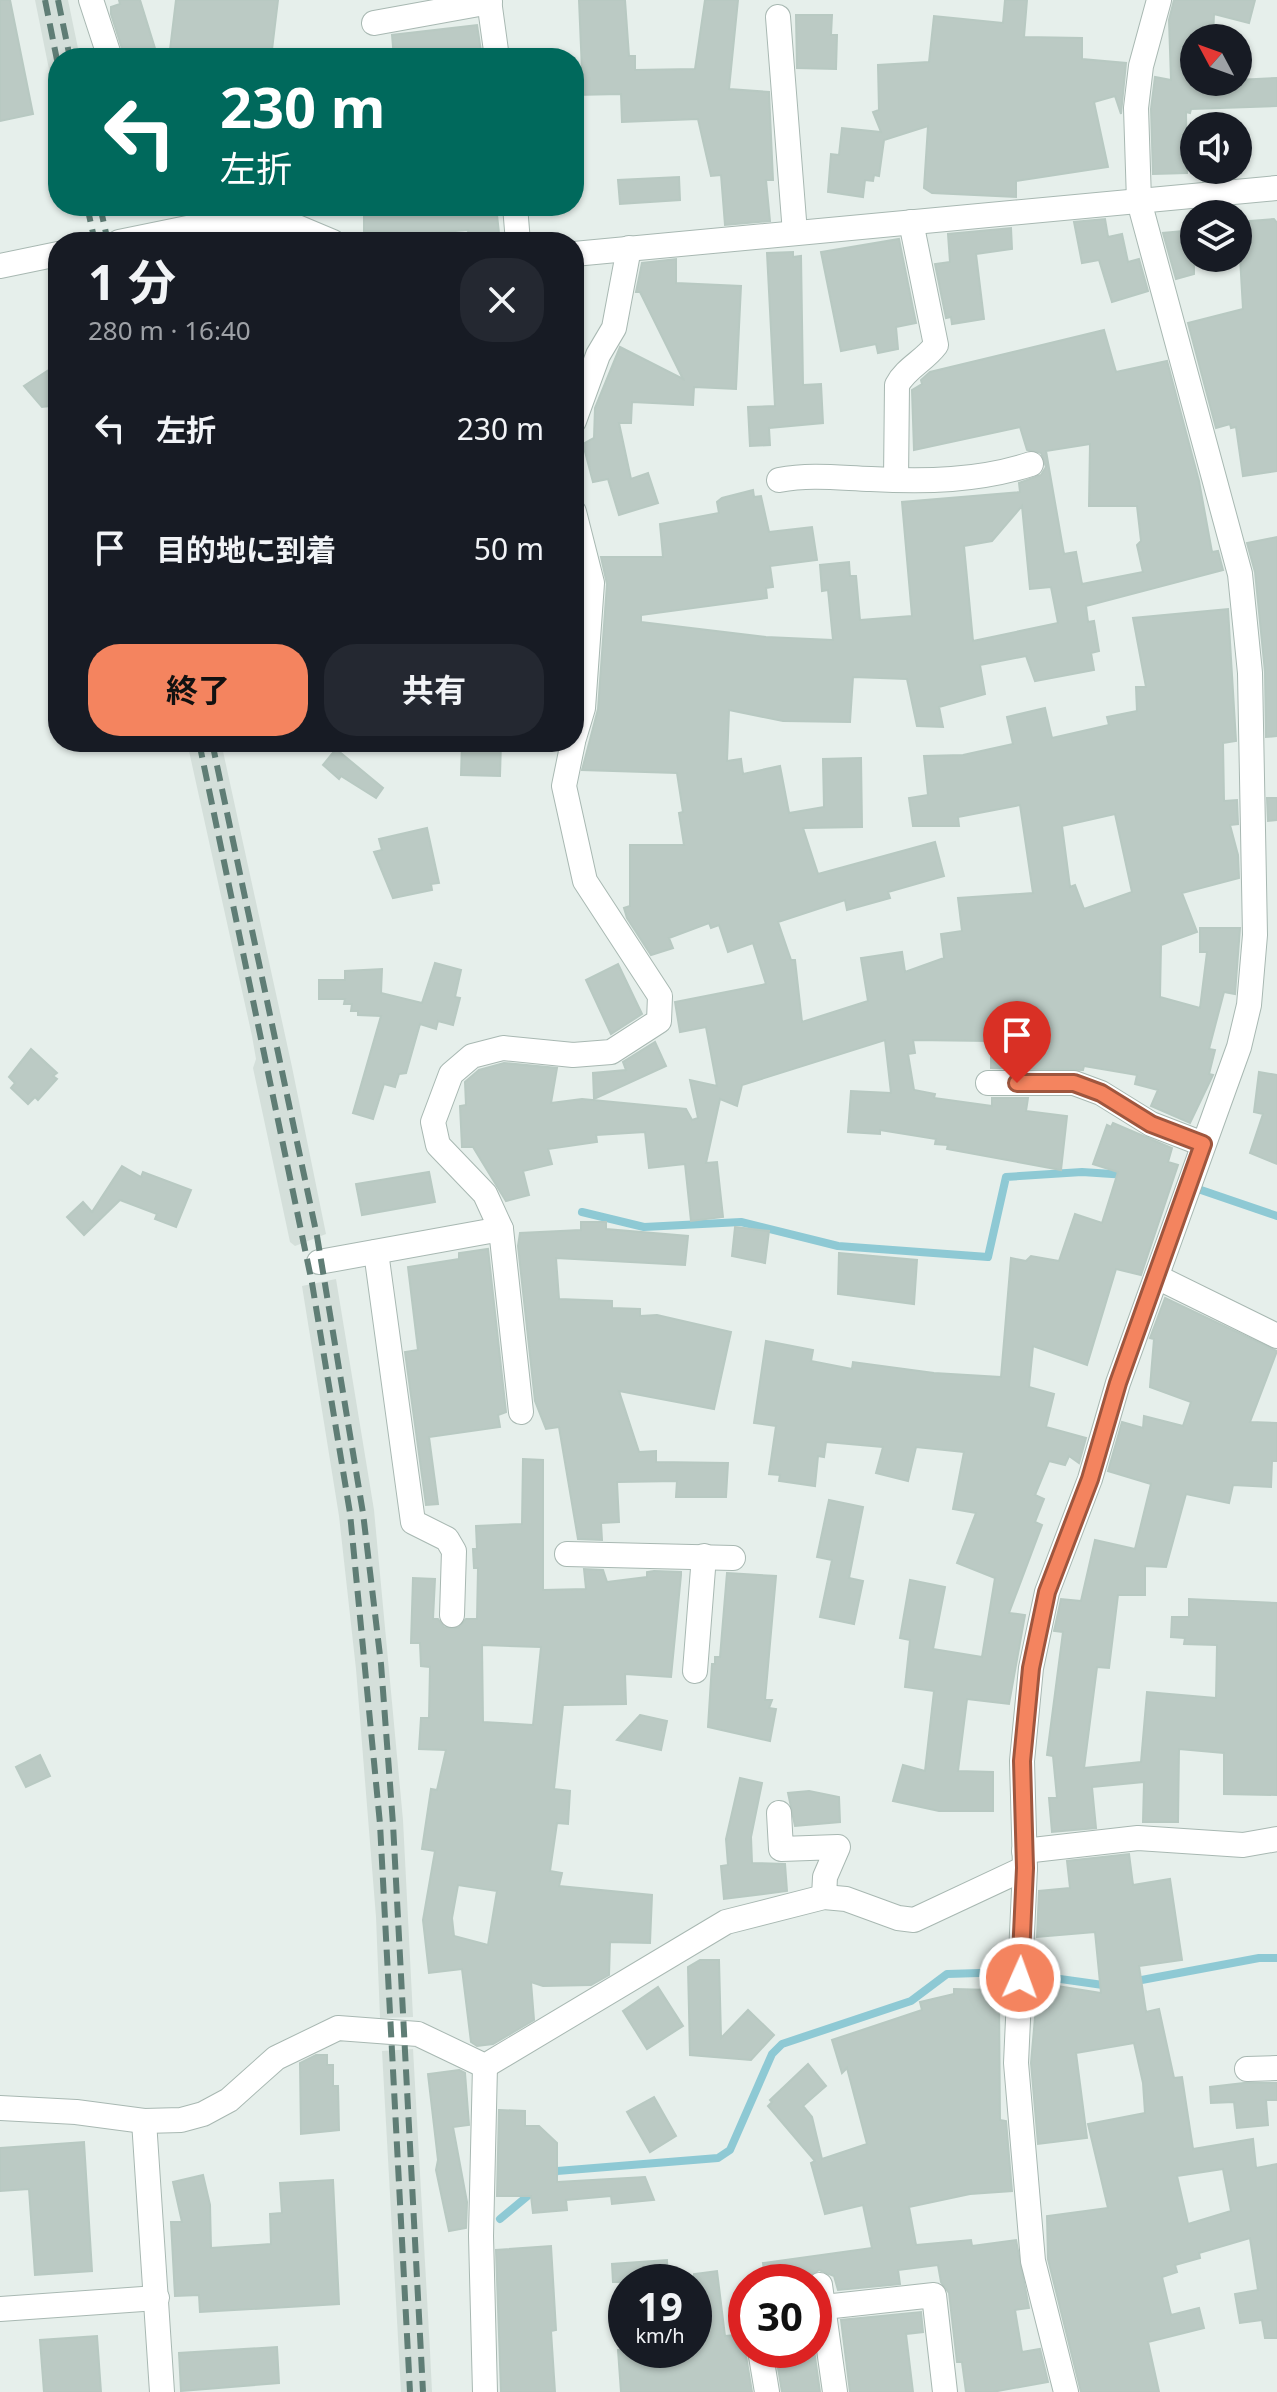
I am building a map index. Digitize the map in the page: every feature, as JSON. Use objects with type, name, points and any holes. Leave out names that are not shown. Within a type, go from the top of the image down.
[{"type":"street","points":[[91,0],[107,48]]},
{"type":"street","points":[[1066,2392],[1033,2261],[1023,2173],[1016,2063],[1024,1860],[1022,1761],[1031,1668],[1047,1592],[1090,1479],[1118,1383],[1239,1047],[1266,935],[1250,673],[1240,574],[1139,201],[1136,108],[1141,66],[1159,0]]},
{"type":"street","points":[[374,23],[490,1],[496,48]]},
{"type":"street","points":[[778,17],[795,233]]},
{"type":"street","points":[[584,253],[1277,188]]},
{"type":"street","points":[[149,232],[196,216],[283,221],[309,232]]},
{"type":"street","points":[[896,480],[897,385],[903,373],[927,357],[936,345],[911,222]]},
{"type":"street","points":[[584,394],[598,355],[614,328],[629,248]]},
{"type":"street","points":[[0,266],[48,256]]},
{"type":"street","points":[[779,480],[807,475],[896,480],[996,475],[1031,464]]},
{"type":"street","points":[[584,551],[592,583],[584,694]]},
{"type":"street","points":[[521,1412],[501,1229],[485,1194],[438,1145],[433,1122],[451,1074],[472,1056],[503,1048],[573,1055],[611,1052],[659,1021],[660,996],[585,881],[564,786],[571,752]]},
{"type":"street","points":[[988,1083],[1074,1083],[1101,1093],[1151,1124],[1203,1144]]},
{"type":"street","points":[[319,1262],[501,1229]]},
{"type":"street","points":[[376,1252],[413,1522],[447,1539],[454,1551],[452,1615]]},
{"type":"street","points":[[1157,1277],[1277,1336]]},
{"type":"street","points":[[567,1554],[733,1558]]},
{"type":"street","points":[[695,1671],[704,1556]]},
{"type":"street","points":[[779,1813],[781,1849],[838,1847],[825,1877],[824,1897]]},
{"type":"street","points":[[485,2066],[726,1922],[824,1897],[846,1899],[898,1918],[914,1920],[1024,1860],[1138,1838],[1243,1845],[1277,1839]]},
{"type":"street","points":[[0,2108],[76,2112],[144,2121],[181,2120],[203,2114],[229,2100],[276,2058],[338,2028],[418,2034],[485,2066]]},
{"type":"street","points":[[485,2066],[481,2236],[485,2392]]},
{"type":"street","points":[[1247,2069],[1277,2068]]},
{"type":"street","points":[[144,2121],[162,2392]]},
{"type":"street","points":[[835,2392],[822,2296],[934,2295],[945,2392]]},
{"type":"street","points":[[0,2309],[157,2298]]},
{"type":"street","points":[[763,2368],[767,2392]]},
{"type":"shaded area","points":[[35,0],[68,0],[78,48],[48,48],[48,64]]},
{"type":"shaded area","points":[[189,752],[223,752],[292,1067],[326,1234],[295,1246],[290,1242],[253,1068],[256,1059]]},
{"type":"shaded area","points":[[336,1279],[374,1510],[403,1820],[413,2017],[380,2018],[376,1917],[356,1669],[339,1516],[302,1286]]},
{"type":"shaded area","points":[[413,2049],[432,2392],[401,2392],[382,2051]]},
{"type":"building","points":[[0,0],[10,0],[33,114],[0,121]]},
{"type":"building","points":[[119,0],[140,0],[155,48],[122,48],[111,14],[111,7],[120,4]]},
{"type":"building","points":[[176,0],[278,0],[272,48],[170,48]]},
{"type":"building","points":[[579,0],[625,0],[629,56],[635,56],[635,70],[695,69],[705,0],[738,0],[729,89],[769,92],[773,180],[766,180],[770,221],[725,225],[721,175],[711,176],[698,119],[622,122],[621,94],[584,95],[584,48],[581,48]]},
{"type":"building","points":[[1005,0],[1027,0],[1024,37],[1082,38],[1082,59],[1126,63],[1121,114],[1115,96],[1094,102],[1108,167],[1016,181],[1016,197],[932,193],[924,188],[928,126],[884,140],[879,176],[874,175],[873,181],[865,180],[863,197],[828,192],[831,154],[839,155],[842,128],[881,132],[873,112],[879,110],[878,65],[929,62],[934,16],[1003,23]]},
{"type":"building","points":[[1174,0],[1255,0],[1249,23],[1214,14],[1214,24],[1180,24],[1180,96],[1252,96],[1252,79],[1277,78],[1277,106],[1180,112],[1180,173],[1153,174],[1151,109],[1155,77],[1171,80],[1169,20]]},
{"type":"building","points":[[796,15],[832,15],[831,35],[837,35],[836,69],[797,68]]},
{"type":"building","points":[[477,25],[480,48],[393,48],[392,35]]},
{"type":"building","points":[[679,177],[680,200],[620,204],[618,180]]},
{"type":"building","points":[[364,216],[497,216],[499,232],[468,230],[364,231]]},
{"type":"building","points":[[1105,219],[1108,237],[1122,234],[1128,262],[1139,259],[1148,291],[1112,302],[1099,260],[1082,263],[1074,222]]},
{"type":"building","points":[[1274,219],[1277,223],[1277,471],[1243,476],[1236,427],[1231,428],[1230,424],[1216,428],[1188,323],[1243,309],[1241,272],[1252,272],[1252,221]]},
{"type":"building","points":[[1011,228],[1012,249],[976,254],[984,319],[952,324],[951,317],[946,318],[935,264],[950,262],[948,234]]},
{"type":"building","points":[[1180,231],[1180,272],[1194,274],[1176,279],[1163,233]]},
{"type":"building","points":[[899,239],[916,323],[896,327],[898,349],[878,353],[876,344],[841,351],[821,252]]},
{"type":"building","points":[[793,252],[793,257],[801,256],[803,385],[821,384],[823,423],[769,428],[770,445],[750,446],[748,407],[775,406],[767,253]]},
{"type":"building","points":[[676,259],[676,283],[741,286],[736,389],[694,387],[693,405],[632,402],[631,423],[619,423],[631,479],[648,473],[658,503],[619,515],[608,479],[593,482],[584,443],[594,438],[595,408],[620,347],[683,379],[640,292],[636,292],[642,263]]},
{"type":"building","points":[[1104,330],[1116,372],[1167,361],[1199,481],[1212,552],[1218,551],[1223,570],[1086,606],[1088,622],[1094,621],[1099,651],[1091,653],[1094,670],[1035,681],[1026,656],[980,665],[985,694],[939,707],[943,727],[917,726],[907,679],[853,677],[850,722],[783,721],[729,710],[727,761],[741,759],[743,774],[780,766],[789,813],[824,807],[823,759],[861,758],[862,827],[803,828],[818,874],[935,842],[944,876],[888,892],[890,898],[847,910],[845,900],[778,922],[791,960],[795,960],[802,1022],[868,1001],[861,958],[902,952],[905,972],[944,958],[941,934],[962,931],[958,898],[1033,893],[1020,805],[958,817],[959,826],[913,826],[909,798],[928,795],[924,756],[963,755],[1013,744],[1007,717],[1045,708],[1052,738],[1109,725],[1107,717],[1137,711],[1136,687],[1146,687],[1133,618],[1228,609],[1236,741],[1223,743],[1224,801],[1237,800],[1238,824],[1230,825],[1238,855],[1239,878],[1182,893],[1197,932],[1161,945],[1160,997],[1200,1008],[1207,952],[1200,952],[1200,928],[1240,928],[1235,994],[1224,992],[1209,1049],[1215,1050],[1209,1074],[1213,1075],[1190,1123],[1151,1106],[1158,1090],[1135,1084],[1137,1075],[1084,1066],[1083,1070],[991,1068],[991,1041],[913,1040],[915,1053],[908,1054],[914,1090],[935,1094],[934,1098],[992,1106],[992,1098],[1028,1098],[1026,1111],[1067,1116],[1061,1170],[947,1149],[948,1145],[935,1144],[936,1139],[880,1130],[880,1134],[848,1132],[851,1091],[891,1093],[885,1040],[742,1085],[737,1106],[720,1099],[706,1163],[717,1162],[723,1217],[691,1221],[685,1164],[649,1168],[645,1132],[596,1135],[597,1142],[548,1149],[552,1164],[523,1171],[529,1195],[506,1201],[473,1147],[462,1147],[460,1106],[466,1105],[465,1082],[479,1070],[504,1063],[557,1068],[551,1103],[582,1099],[686,1109],[692,1120],[698,1118],[690,1080],[717,1086],[706,1027],[680,1032],[675,1002],[766,984],[753,943],[728,952],[719,925],[711,928],[709,923],[669,938],[673,948],[651,955],[627,918],[624,908],[630,906],[630,845],[684,845],[679,813],[683,812],[677,773],[582,770],[598,709],[607,584],[601,557],[663,557],[660,524],[719,513],[717,502],[722,498],[753,490],[754,497],[761,496],[769,532],[812,527],[817,560],[770,566],[773,587],[766,588],[767,598],[641,615],[641,622],[766,637],[833,640],[828,590],[822,591],[820,565],[849,562],[850,576],[856,576],[860,620],[912,616],[902,502],[1020,492],[1019,483],[1041,475],[1046,467],[1041,453],[1027,450],[1020,427],[914,450],[912,390],[922,384],[921,380],[930,372]],"holes":[[[1090,444],[1089,506],[1137,506],[1141,541],[1137,545],[1143,572],[1082,584],[1076,552],[1064,554],[1046,451]],[[1022,506],[1030,589],[1051,587],[1058,623],[973,641],[964,546],[992,541]],[[1115,814],[1132,892],[1084,909],[1075,885],[1070,887],[1062,826]]]},
{"type":"building","points":[[48,370],[48,406],[42,407],[24,386]]},
{"type":"building","points":[[1277,537],[1277,736],[1266,737],[1265,672],[1255,572],[1247,543]]},
{"type":"building","points":[[334,752],[340,752],[383,788],[376,798],[341,776],[339,779],[323,765]]},
{"type":"building","points":[[462,752],[501,752],[500,776],[461,775]]},
{"type":"building","points":[[1267,798],[1277,798],[1277,820],[1268,821]]},
{"type":"building","points":[[427,828],[439,883],[431,884],[432,890],[393,898],[374,852],[382,850],[379,839]]},
{"type":"building","points":[[435,963],[461,970],[455,997],[460,998],[453,1025],[438,1021],[436,1029],[420,1024],[406,1073],[399,1074],[395,1087],[384,1084],[373,1119],[353,1113],[381,1016],[358,1015],[358,1011],[351,1011],[352,1004],[344,1004],[345,999],[319,999],[319,980],[345,980],[345,971],[382,969],[381,993],[422,1003]]},
{"type":"building","points":[[618,964],[642,1014],[611,1034],[586,980]]},
{"type":"building","points":[[655,1042],[666,1066],[594,1099],[593,1073],[626,1070],[623,1062]]},
{"type":"building","points":[[31,1049],[57,1073],[53,1076],[57,1079],[38,1100],[35,1097],[28,1104],[11,1088],[15,1083],[9,1077]]},
{"type":"building","points":[[1259,1072],[1277,1075],[1277,1164],[1250,1153],[1263,1114],[1254,1112]]},
{"type":"building","points":[[1113,1123],[1172,1148],[1168,1162],[1178,1165],[1141,1275],[1116,1269],[1087,1365],[1033,1346],[1029,1387],[1054,1394],[1046,1427],[1086,1438],[1079,1463],[1069,1456],[1065,1465],[1049,1461],[1035,1495],[1044,1499],[1035,1522],[1042,1525],[1009,1613],[1025,1615],[1009,1704],[967,1699],[958,1771],[993,1772],[993,1811],[939,1811],[893,1801],[903,1765],[925,1771],[934,1691],[905,1687],[910,1640],[900,1638],[910,1580],[945,1587],[933,1649],[982,1657],[995,1578],[957,1563],[976,1513],[953,1509],[964,1452],[916,1447],[908,1481],[876,1473],[883,1447],[826,1442],[824,1457],[818,1456],[815,1486],[779,1481],[780,1475],[769,1474],[776,1426],[754,1423],[766,1341],[813,1350],[811,1361],[852,1369],[853,1362],[934,1373],[1001,1377],[1011,1258],[1026,1261],[1031,1256],[1059,1261],[1075,1214],[1102,1223],[1118,1172],[1093,1164],[1107,1125],[1111,1127]]},
{"type":"building","points":[[122,1166],[141,1177],[143,1172],[191,1190],[176,1227],[155,1219],[157,1214],[120,1200],[84,1235],[67,1217],[83,1202],[92,1212]]},
{"type":"building","points":[[429,1172],[435,1202],[362,1215],[356,1184]]},
{"type":"building","points":[[581,1222],[606,1222],[606,1229],[688,1236],[685,1265],[556,1258],[559,1299],[612,1301],[612,1308],[640,1309],[640,1316],[657,1315],[731,1332],[714,1409],[619,1391],[639,1452],[656,1451],[656,1462],[728,1463],[726,1497],[676,1497],[677,1481],[617,1482],[619,1522],[601,1523],[602,1540],[578,1539],[559,1427],[546,1429],[535,1401],[518,1246],[520,1233],[581,1230]]},
{"type":"building","points":[[735,1227],[769,1231],[765,1263],[732,1256]]},
{"type":"building","points":[[488,1249],[506,1412],[498,1415],[500,1427],[429,1437],[438,1504],[426,1505],[405,1352],[418,1350],[408,1267],[459,1259],[459,1253]]},
{"type":"building","points":[[839,1253],[917,1260],[914,1304],[838,1294]]},
{"type":"building","points":[[1165,1298],[1277,1351],[1250,1422],[1277,1423],[1277,1461],[1272,1461],[1271,1487],[1233,1485],[1229,1503],[1186,1494],[1166,1567],[1145,1566],[1145,1595],[1118,1595],[1109,1668],[1097,1667],[1084,1768],[1141,1762],[1147,1692],[1216,1698],[1217,1645],[1184,1644],[1185,1638],[1171,1637],[1172,1617],[1189,1617],[1189,1599],[1277,1603],[1277,1795],[1224,1794],[1224,1753],[1179,1749],[1178,1822],[1143,1822],[1144,1782],[1092,1787],[1096,1828],[1052,1832],[1049,1798],[1057,1798],[1053,1756],[1047,1755],[1063,1632],[1054,1631],[1061,1599],[1081,1601],[1095,1540],[1135,1549],[1151,1484],[1108,1471],[1122,1422],[1143,1428],[1144,1416],[1183,1426],[1191,1402],[1150,1387],[1154,1339],[1150,1338]]},
{"type":"building","points":[[523,1459],[543,1460],[543,1590],[586,1589],[584,1569],[603,1570],[607,1582],[647,1577],[647,1572],[654,1571],[681,1572],[671,1677],[625,1674],[626,1704],[563,1705],[554,1789],[570,1791],[568,1824],[557,1823],[550,1871],[562,1873],[559,1886],[652,1895],[650,1943],[610,1942],[609,1975],[591,1985],[543,1986],[531,1982],[534,2020],[493,2044],[477,2046],[471,2042],[462,1969],[429,1973],[423,1920],[435,1851],[422,1849],[431,1789],[437,1790],[446,1750],[419,1749],[421,1718],[429,1718],[430,1667],[421,1666],[420,1643],[411,1643],[413,1578],[435,1579],[433,1619],[438,1619],[444,1627],[458,1628],[466,1619],[477,1619],[478,1568],[474,1568],[473,1549],[477,1549],[476,1526],[522,1524]],"holes":[[[482,1645],[541,1647],[533,1725],[483,1722]],[[458,1885],[497,1891],[488,1945],[454,1936],[452,1918]]]},
{"type":"building","points":[[829,1500],[863,1507],[849,1578],[863,1581],[854,1624],[820,1617],[832,1560],[817,1557]]},
{"type":"building","points":[[727,1573],[776,1576],[765,1700],[772,1700],[769,1708],[776,1709],[770,1741],[708,1727],[712,1664],[715,1664],[715,1657],[720,1657]]},
{"type":"building","points":[[640,1715],[667,1721],[661,1750],[617,1740]]},
{"type":"building","points":[[40,1755],[50,1776],[26,1787],[16,1767]]},
{"type":"building","points":[[740,1778],[762,1783],[751,1837],[752,1863],[785,1864],[787,1891],[724,1899],[721,1866],[728,1865],[726,1839]]},
{"type":"building","points":[[809,1791],[839,1797],[840,1822],[795,1826],[788,1793]]},
{"type":"building","points":[[1129,1854],[1133,1885],[1170,1879],[1182,1960],[1139,1966],[1146,2012],[1159,2009],[1174,2078],[1182,2077],[1193,2149],[1253,2139],[1256,2168],[1277,2164],[1277,2338],[1265,2338],[1262,2320],[1240,2323],[1235,2294],[1258,2290],[1250,2238],[1199,2253],[1200,2258],[1175,2265],[1177,2272],[1162,2277],[1171,2315],[1199,2308],[1204,2328],[1148,2342],[1159,2392],[1081,2392],[1048,2259],[1047,2216],[1108,2208],[1088,2124],[1145,2113],[1143,2083],[1134,2043],[1076,2053],[1087,2138],[1038,2144],[1031,2063],[1038,1983],[1101,1993],[1095,1932],[1037,1937],[1039,1891],[1070,1888],[1067,1861]],"holes":[[[1223,2169],[1231,2211],[1188,2224],[1177,2176]]]},
{"type":"building","points":[[700,1960],[719,1960],[721,2038],[748,2010],[774,2035],[751,2060],[690,2055],[688,1967]]},
{"type":"building","points":[[658,1987],[683,2026],[647,2049],[623,2011]]},
{"type":"building","points":[[954,1989],[991,1990],[991,1999],[999,1999],[1000,2120],[1006,2121],[1012,2191],[970,2194],[909,2207],[916,2245],[971,2240],[972,2246],[1016,2240],[1029,2308],[1015,2310],[1022,2352],[1040,2349],[1048,2382],[992,2392],[966,2392],[962,2362],[957,2362],[949,2293],[941,2282],[938,2265],[898,2270],[900,2284],[838,2290],[832,2275],[832,2264],[763,2263],[872,2248],[863,2205],[825,2214],[811,2163],[815,2161],[768,2106],[772,2102],[770,2100],[808,2064],[826,2086],[803,2106],[812,2117],[822,2159],[867,2144],[847,2068],[842,2073],[832,2040],[922,2010],[920,2002],[954,1994]]},
{"type":"building","points":[[316,2055],[327,2055],[327,2065],[333,2065],[333,2086],[338,2086],[339,2130],[301,2134],[300,2063]]},
{"type":"building","points":[[459,2070],[465,2073],[469,2125],[453,2127],[467,2202],[466,2228],[449,2231],[436,2170],[438,2160],[428,2074]]},
{"type":"building","points":[[1277,2083],[1277,2100],[1266,2100],[1268,2125],[1237,2128],[1234,2102],[1211,2103],[1210,2087]]},
{"type":"building","points":[[654,2097],[676,2136],[650,2152],[627,2112]]},
{"type":"building","points":[[499,2110],[525,2111],[525,2126],[539,2126],[557,2143],[557,2182],[645,2177],[654,2200],[612,2204],[611,2196],[566,2200],[567,2210],[533,2213],[531,2196],[497,2196]]},
{"type":"building","points":[[84,2142],[92,2271],[35,2275],[29,2189],[0,2191],[0,2148]]},
{"type":"building","points":[[203,2175],[210,2205],[211,2248],[271,2244],[270,2214],[282,2213],[280,2183],[333,2180],[339,2304],[200,2312],[199,2295],[175,2296],[171,2222],[182,2222],[173,2182]]},
{"type":"building","points":[[551,2246],[556,2330],[551,2331],[555,2392],[501,2392],[496,2250]]},
{"type":"building","points":[[667,2260],[667,2264],[612,2264]]},
{"type":"building","points":[[717,2271],[725,2336],[728,2336],[728,2368],[748,2368],[752,2392],[621,2392],[619,2368],[712,2368],[712,2272]]},
{"type":"building","points":[[921,2312],[923,2332],[906,2334],[913,2392],[850,2392],[841,2320]]},
{"type":"building","points":[[97,2336],[101,2392],[44,2392],[40,2340]]},
{"type":"building","points":[[277,2347],[279,2383],[181,2391],[179,2353]]},
{"type":"building","points":[[778,2368],[817,2368],[820,2392],[782,2392]]},
{"type":"waterway","points":[[582,1212],[644,1227],[741,1222],[838,1246],[988,1257],[1006,1177],[1082,1172],[1127,1175]]},
{"type":"waterway","points":[[1201,1190],[1277,1216]]},
{"type":"waterway","points":[[1131,1982],[1259,1958],[1277,1958]]},
{"type":"waterway","points":[[549,2178],[557,2171],[718,2158],[730,2150],[772,2054],[782,2044],[911,2001],[947,1974],[1011,1972],[1110,1986]]},
{"type":"waterway","points":[[500,2219],[536,2189]]},
{"type":"railway","points":[[45,0],[55,48]]},
{"type":"railway","points":[[58,0],[68,48]]},
{"type":"railway","points":[[89,216],[93,232]]},
{"type":"railway","points":[[102,216],[106,232]]},
{"type":"railway","points":[[201,752],[312,1283],[350,1513],[380,1824],[410,2392]]},
{"type":"railway","points":[[214,752],[317,1236],[363,1513],[381,1664],[393,1824],[423,2392]]},
{"type":"route","points":[[1017,1083],[1074,1083],[1101,1093],[1151,1124],[1203,1144],[1118,1383],[1090,1479],[1047,1592],[1031,1668],[1022,1761],[1025,1868],[1020,1978]]}]
